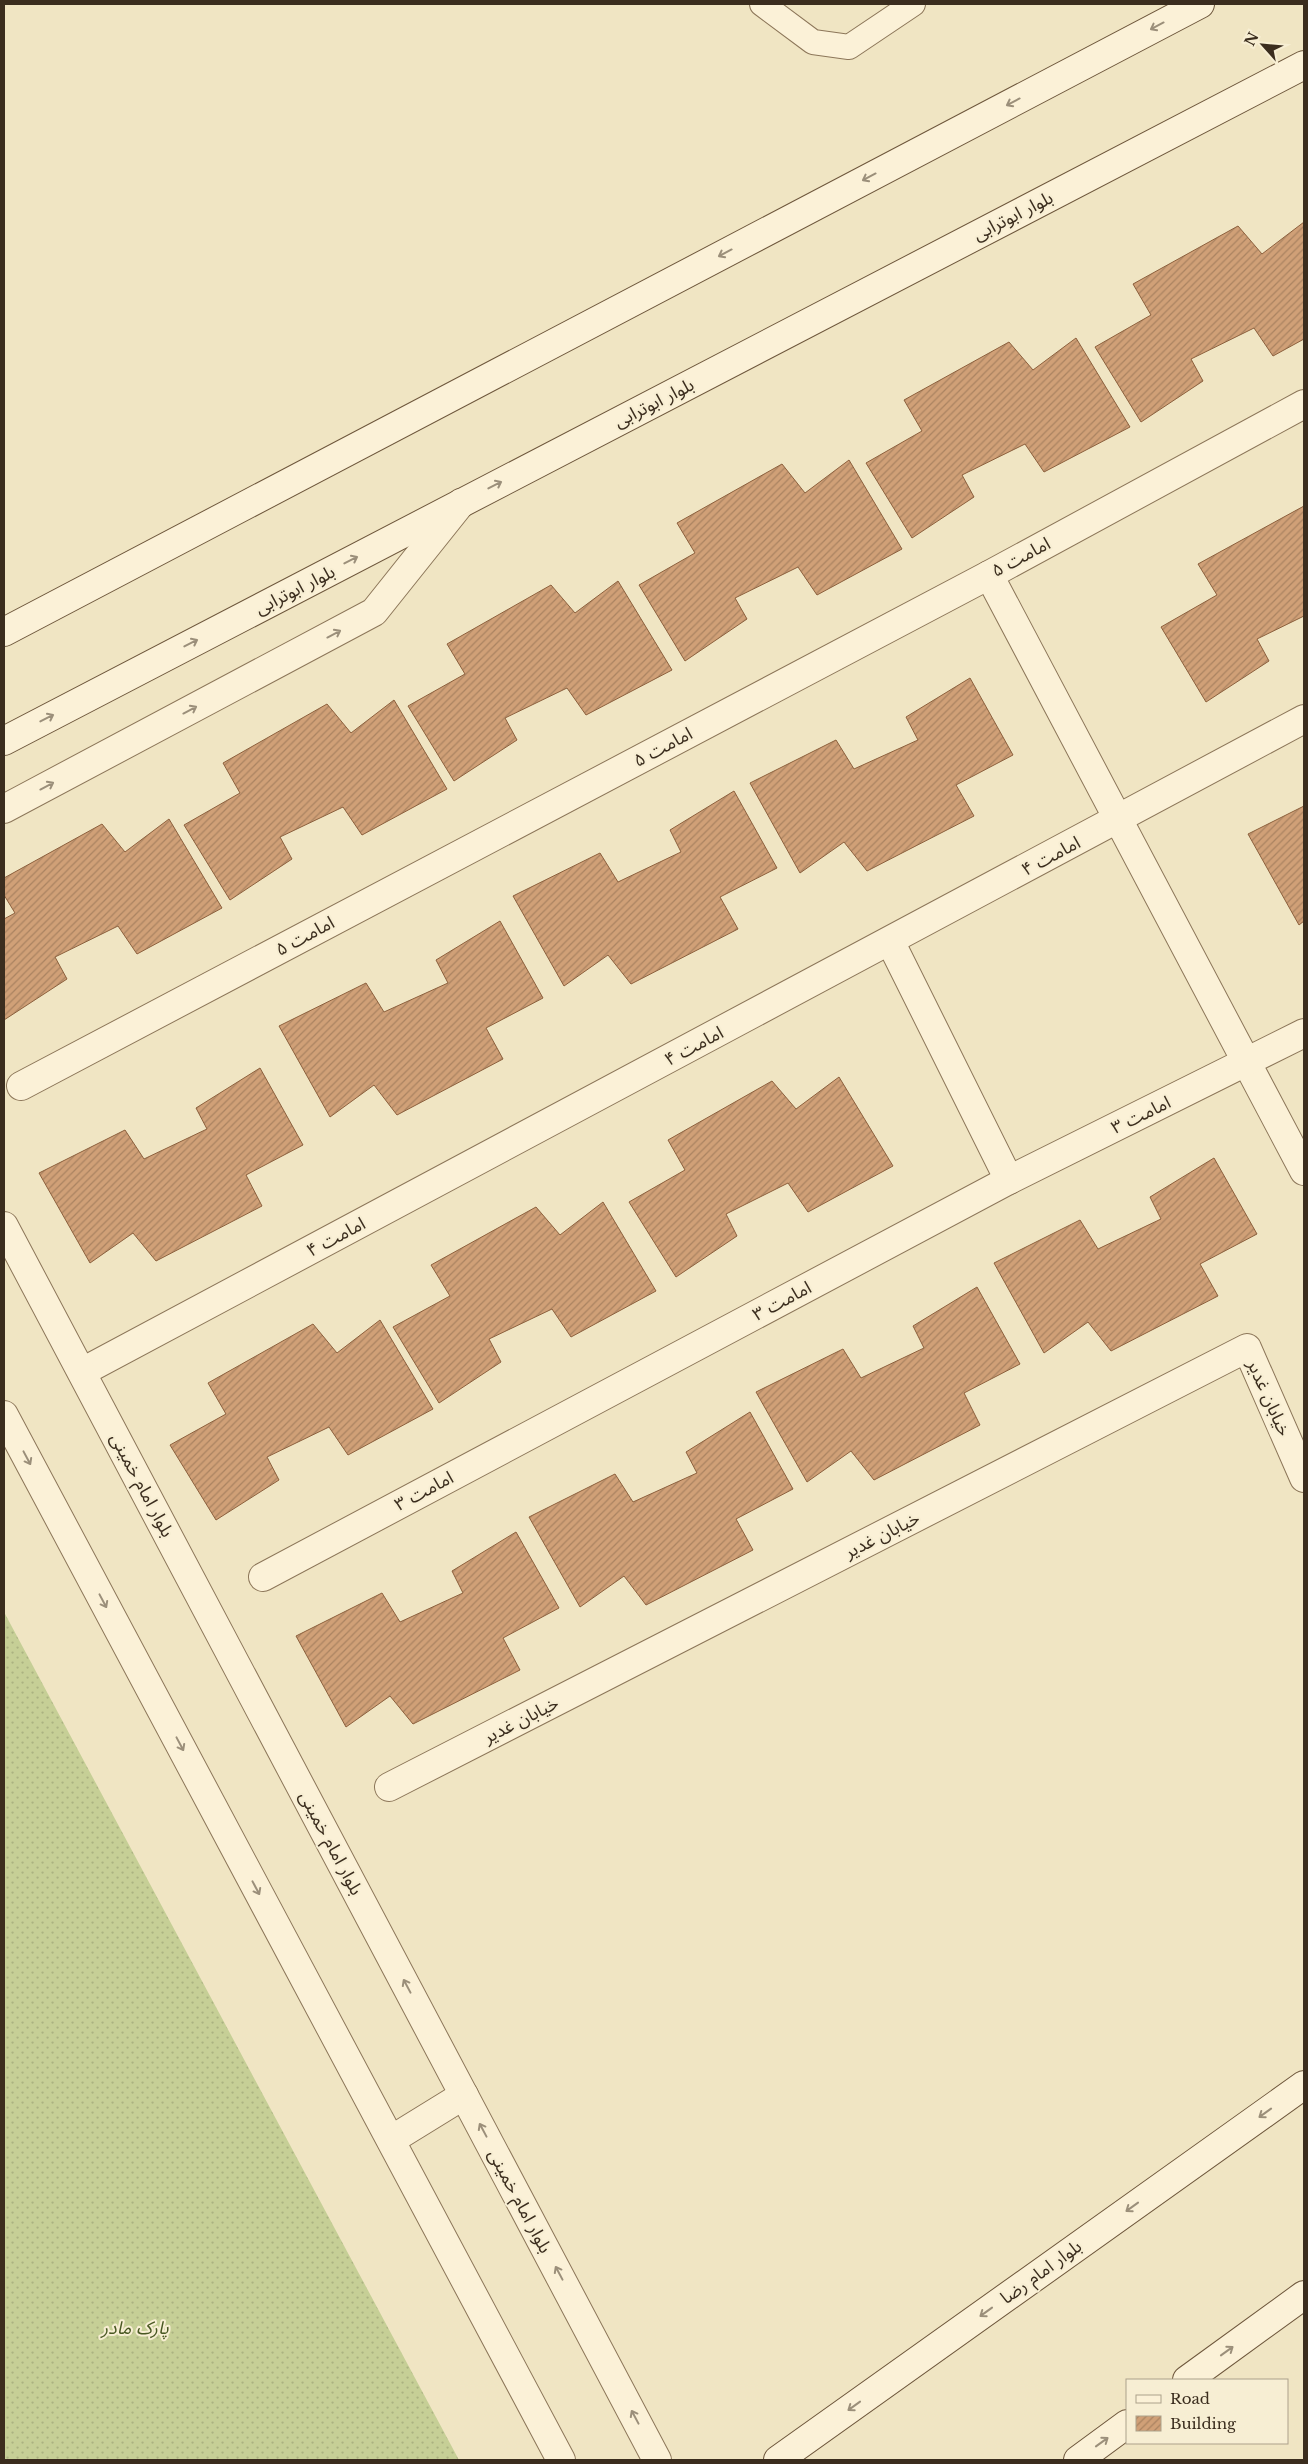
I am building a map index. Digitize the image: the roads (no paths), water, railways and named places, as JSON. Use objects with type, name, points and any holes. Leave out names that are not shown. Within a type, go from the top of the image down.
[{"type":"street","points":[[4,632],[1200,4]]},
{"type":"street","name":"بلوار ابوترابی","points":[[4,741],[1304,65]]},
{"type":"street","name":"امامت ۵","points":[[21,1086],[988,575],[1304,404]]},
{"type":"street","points":[[4,809],[374,612],[461,503]]},
{"type":"street","points":[[988,575],[1304,1171]]},
{"type":"street","name":"امامت ۴","points":[[82,1372],[1304,719]]},
{"type":"street","points":[[890,941],[1009,1180]]},
{"type":"street","name":"امامت ۳","points":[[263,1577],[1009,1180],[1304,1033]]},
{"type":"street","name":"بلوار امام خمینی","points":[[4,1226],[657,2460]]},
{"type":"street","name":"خیابان غدیر","points":[[389,1787],[1248,1348],[1304,1478]]},
{"type":"street","points":[[4,1415],[561,2460]]},
{"type":"street","name":"بلوار امام رضا","points":[[778,2460],[1304,2084]]},
{"type":"street","points":[[391,2140],[464,2095]]},
{"type":"street","points":[[1188,2379],[1304,2295]]},
{"type":"street","points":[[1078,2460],[1126,2425]]},
{"type":"lane","points":[[762,4],[813,42],[849,47],[913,4]]},
{"type":"park label","name":"پارک مادر","points":[[135,2328]]}]
